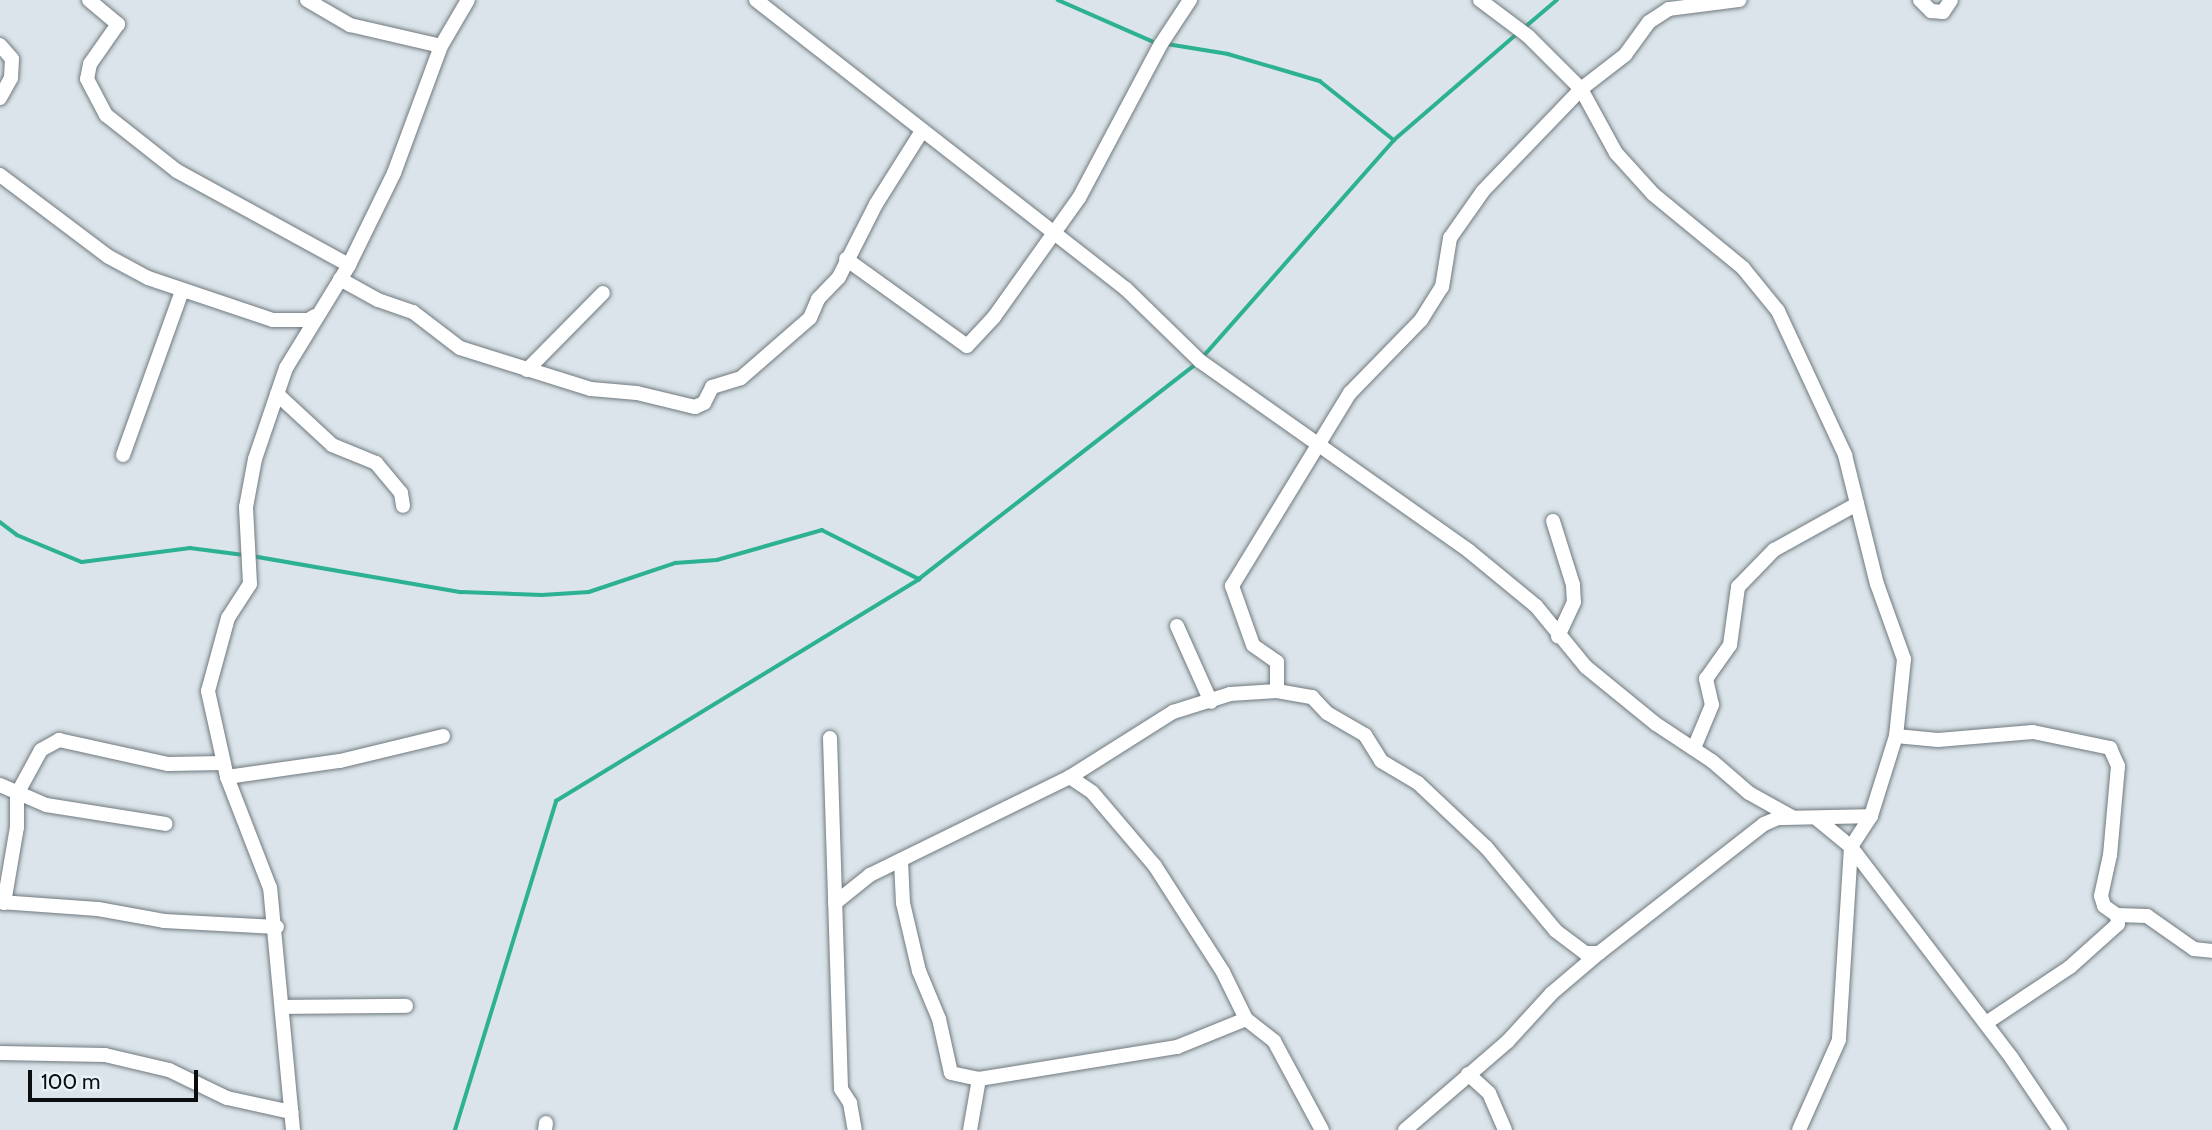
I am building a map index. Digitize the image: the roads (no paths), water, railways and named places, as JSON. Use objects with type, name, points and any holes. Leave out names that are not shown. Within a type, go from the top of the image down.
[{"type":"street","points":[[89,0],[118,24],[90,64],[87,79],[88,89],[106,115],[177,171],[349,265]]},
{"type":"street","points":[[307,0],[350,25],[441,46]]},
{"type":"street","points":[[293,1130],[277,927],[249,825],[225,770],[208,691],[228,618],[250,584],[246,507],[255,459],[277,394],[315,316],[349,265],[394,173],[441,46],[468,0]]},
{"type":"street","points":[[756,0],[1126,289],[1200,361],[1318,440],[1469,551],[1536,606],[1586,667],[1656,724],[1694,748],[1749,793],[1792,817]]},
{"type":"street","points":[[846,260],[967,346],[1030,269],[1052,232],[1089,181],[1155,54],[1190,0]]},
{"type":"street","points":[[1480,0],[1528,36],[1581,89],[1616,153],[1653,194],[1743,268],[1779,311],[1845,455],[1877,584],[1904,659],[1896,736],[1871,816],[1851,847],[1839,1040],[1799,1130]]},
{"type":"street","points":[[1277,691],[1277,662],[1253,645],[1232,586],[1258,551],[1318,440],[1350,393],[1421,320],[1442,287],[1450,238],[1483,191],[1581,89],[1625,55],[1649,22],[1669,9],[1739,0]]},
{"type":"street","points":[[1920,0],[1931,11],[1943,12],[1951,0]]},
{"type":"street","points":[[0,45],[12,59],[11,78],[0,98]]},
{"type":"street","points":[[340,279],[378,300],[413,312],[460,348],[591,389],[637,393],[695,407],[704,403],[712,387],[741,378],[810,318],[922,131]]},
{"type":"street","points":[[0,175],[109,257],[182,291],[273,320],[308,320],[315,316]]},
{"type":"street","points":[[123,455],[182,291]]},
{"type":"street","points":[[527,370],[603,293]]},
{"type":"street","points":[[277,394],[326,440],[376,463],[401,493],[403,506]]},
{"type":"street","points":[[1694,748],[1712,705],[1706,678],[1730,645],[1738,587],[1773,550],[1857,504]]},
{"type":"street","points":[[1553,521],[1573,585],[1574,602],[1558,636]]},
{"type":"street","points":[[1177,626],[1211,702]]},
{"type":"street","points":[[835,903],[870,875],[1070,777],[1174,712],[1230,694],[1277,691],[1312,697],[1327,713],[1365,735],[1381,761],[1418,783],[1486,847],[1573,948],[1599,953]]},
{"type":"street","points":[[1896,736],[1938,740],[2034,732],[2110,748],[2118,766],[2110,855],[2101,896],[2104,906],[2118,915],[2147,916],[2194,949],[2212,951]]},
{"type":"street","points":[[277,927],[164,921],[98,909],[2,903],[17,827],[17,794],[41,750],[59,740],[168,764],[225,770],[341,761],[443,736]]},
{"type":"street","points":[[830,738],[841,1089],[850,1103],[855,1130]]},
{"type":"street","points":[[1070,777],[1092,792],[1155,866],[1223,972],[1246,1019],[1274,1041],[1322,1130]]},
{"type":"street","points":[[0,785],[46,805],[166,824]]},
{"type":"street","points":[[1406,1129],[1599,953],[1746,836],[1778,818],[1871,816]]},
{"type":"street","points":[[1816,818],[1851,847],[1986,1023],[2060,1130]]},
{"type":"street","points":[[901,861],[903,902],[919,971],[939,1019],[951,1073],[979,1079],[1177,1047],[1246,1019]]},
{"type":"street","points":[[1986,1023],[2070,967],[2118,924],[2118,915]]},
{"type":"street","points":[[282,1007],[406,1006]]},
{"type":"street","points":[[0,1053],[105,1055],[169,1070],[227,1098],[291,1112]]},
{"type":"street","points":[[1468,1074],[1489,1093],[1505,1130]]},
{"type":"street","points":[[970,1130],[979,1079]]},
{"type":"waterway","points":[[1058,0],[1156,43]]},
{"type":"waterway","points":[[1524,28],[1557,0]]},
{"type":"waterway","points":[[1202,358],[1394,140],[1518,33]]},
{"type":"waterway","points":[[1167,44],[1228,54],[1320,81],[1394,140]]},
{"type":"waterway","points":[[455,1130],[556,801],[919,579],[1197,363]]},
{"type":"waterway","points":[[0,522],[17,535],[82,562],[190,548],[244,555]]},
{"type":"waterway","points":[[252,556],[461,592],[542,595],[589,592],[675,563],[717,560],[822,530],[919,579]]}]
